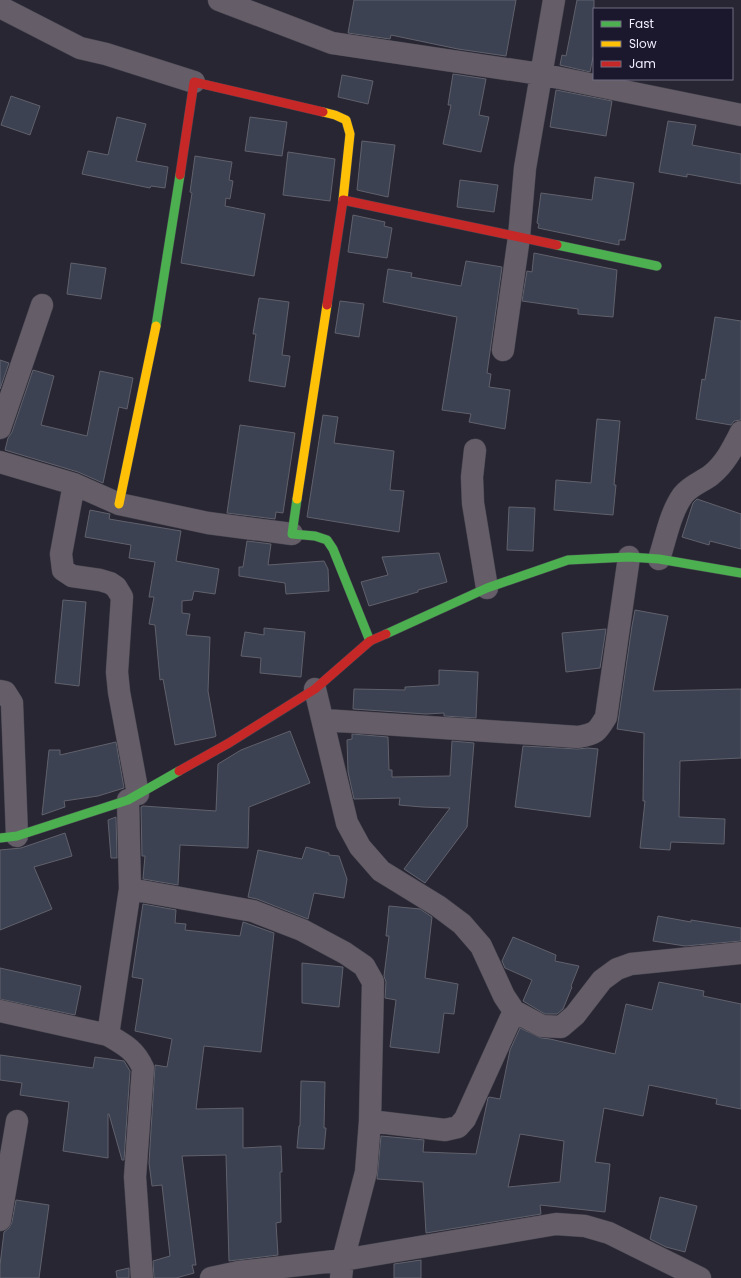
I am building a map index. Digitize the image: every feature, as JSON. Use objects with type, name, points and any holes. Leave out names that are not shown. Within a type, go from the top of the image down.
[{"type":"street","points":[[219,0],[332,43],[540,74],[741,116]]},
{"type":"street","points":[[503,350],[518,237],[525,168],[540,74],[554,0]]},
{"type":"street","points":[[0,7],[80,48],[106,54],[194,82],[335,115],[346,120],[350,134],[343,200],[292,534]]},
{"type":"street","points":[[119,504],[154,340],[194,82]]},
{"type":"street","points":[[343,200],[657,266]]},
{"type":"street","points":[[0,428],[42,305]]},
{"type":"street","points":[[659,559],[676,507],[684,494],[691,487],[710,476],[720,468],[741,432]]},
{"type":"street","points":[[475,450],[472,477],[473,503],[487,588]]},
{"type":"street","points":[[0,462],[74,484],[119,504],[208,523],[315,536],[327,540],[370,641]]},
{"type":"street","points":[[74,484],[61,554],[63,570],[72,576],[110,583],[116,587],[122,597],[117,672],[133,797],[130,889],[108,1035]]},
{"type":"street","points":[[324,720],[578,736],[592,734],[599,728],[606,717],[629,557]]},
{"type":"street","points":[[0,691],[5,692],[12,703],[8,837],[133,797],[229,743],[315,689],[370,641],[487,588],[568,560],[629,557],[659,559],[741,573]]},
{"type":"street","points":[[315,689],[324,720],[347,823],[360,847],[381,871],[438,906],[462,924],[481,946],[504,996],[514,1011],[542,1026],[561,1027],[575,1015],[602,980],[617,970],[631,964],[741,953]]},
{"type":"street","points":[[130,889],[253,911],[302,930],[346,953],[364,966],[373,982],[370,1121],[366,1172],[342,1269]]},
{"type":"street","points":[[0,1011],[108,1035],[129,1047],[138,1058],[143,1068],[135,1177],[142,1278]]},
{"type":"street","points":[[370,1121],[445,1130],[458,1127],[465,1119],[514,1011]]},
{"type":"street","points":[[0,1220],[17,1121]]},
{"type":"street","points":[[211,1278],[239,1272],[342,1269],[556,1224],[585,1226],[609,1233],[700,1278]]},
{"type":"building","points":[[354,0],[516,0],[506,56],[458,49],[391,35],[390,39],[348,33]]},
{"type":"building","points":[[577,0],[594,0],[593,57],[590,72],[560,65],[562,55],[566,56]]},
{"type":"building","points":[[453,74],[486,79],[479,115],[489,117],[481,152],[443,144],[451,105],[448,105]]},
{"type":"building","points":[[342,75],[373,81],[368,104],[338,97]]},
{"type":"building","points":[[556,90],[612,101],[606,136],[550,127]]},
{"type":"building","points":[[11,96],[40,106],[30,135],[1,125]]},
{"type":"building","points":[[117,117],[146,124],[136,161],[168,167],[165,188],[151,186],[150,188],[82,174],[88,151],[108,155]]},
{"type":"building","points":[[250,117],[287,122],[282,156],[245,151]]},
{"type":"building","points":[[668,121],[696,125],[692,145],[741,154],[741,184],[687,174],[687,177],[659,172]]},
{"type":"building","points":[[362,141],[395,145],[388,197],[357,190]]},
{"type":"building","points":[[288,152],[335,159],[330,201],[283,195]]},
{"type":"building","points":[[195,156],[232,162],[229,180],[233,181],[230,199],[226,198],[225,206],[265,214],[254,276],[181,263],[192,193],[190,192]]},
{"type":"building","points":[[595,177],[634,183],[625,240],[619,240],[619,245],[538,228],[539,224],[537,223],[541,193],[592,200]]},
{"type":"building","points":[[460,180],[498,185],[494,212],[457,207]]},
{"type":"building","points":[[353,215],[385,222],[384,226],[392,228],[387,258],[348,252]]},
{"type":"building","points":[[534,253],[617,270],[613,317],[578,314],[578,309],[522,301],[527,271],[532,272]]},
{"type":"building","points":[[466,261],[502,267],[487,373],[491,374],[489,387],[510,390],[505,429],[469,422],[471,414],[442,410],[457,317],[383,302],[388,269],[412,273],[411,277],[461,286]]},
{"type":"building","points":[[71,263],[106,268],[101,299],[67,294]]},
{"type":"building","points":[[259,298],[289,302],[282,355],[290,356],[285,387],[249,381],[256,334],[253,334]]},
{"type":"building","points":[[340,301],[364,304],[359,337],[335,333]]},
{"type":"building","points":[[715,317],[741,321],[741,420],[734,421],[731,425],[696,419],[702,379],[705,380]]},
{"type":"building","points":[[0,360],[9,363],[0,389]]},
{"type":"building","points":[[33,370],[54,376],[41,425],[87,436],[100,371],[133,378],[127,409],[119,407],[103,483],[78,472],[5,450]]},
{"type":"building","points":[[323,415],[338,417],[334,443],[394,451],[390,490],[404,491],[399,532],[307,517]]},
{"type":"building","points":[[597,419],[620,421],[614,485],[616,485],[613,515],[554,510],[556,480],[591,483]]},
{"type":"building","points":[[240,425],[295,433],[283,513],[276,512],[275,519],[227,513]]},
{"type":"building","points":[[697,499],[741,514],[741,549],[710,541],[709,545],[682,537],[693,503]]},
{"type":"building","points":[[509,507],[535,508],[533,551],[507,550]]},
{"type":"building","points":[[90,510],[110,514],[109,519],[181,531],[176,561],[219,569],[215,594],[194,591],[192,600],[182,601],[182,613],[190,614],[186,635],[210,637],[208,691],[216,736],[175,745],[163,679],[160,680],[155,625],[149,624],[154,597],[149,597],[155,562],[129,558],[131,545],[85,537]]},
{"type":"building","points":[[247,541],[271,544],[268,565],[324,561],[328,569],[329,591],[286,594],[285,583],[239,576],[239,567],[243,567]]},
{"type":"building","points":[[439,553],[447,582],[369,606],[361,582],[388,575],[382,557]]},
{"type":"building","points":[[63,600],[86,602],[79,686],[55,683]]},
{"type":"building","points":[[635,610],[668,616],[653,691],[741,689],[741,758],[680,761],[679,817],[725,819],[724,844],[671,842],[670,850],[640,848],[645,801],[643,801],[644,733],[617,729]]},
{"type":"building","points":[[264,628],[305,632],[301,677],[260,673],[261,658],[241,656],[245,632],[264,635]]},
{"type":"building","points":[[606,629],[600,668],[566,672],[562,633]]},
{"type":"building","points":[[439,670],[478,672],[476,718],[444,716],[444,713],[426,714],[353,709],[354,689],[405,690],[405,687],[439,685]]},
{"type":"building","points":[[290,731],[310,783],[249,807],[248,848],[180,845],[178,885],[143,879],[145,856],[142,856],[141,807],[216,811],[218,764],[241,750]]},
{"type":"building","points":[[352,734],[388,737],[389,770],[392,770],[392,777],[450,776],[452,741],[474,743],[467,827],[425,883],[404,869],[450,808],[399,805],[400,798],[354,799],[348,772],[347,740],[352,739]]},
{"type":"building","points":[[116,742],[124,788],[98,796],[64,801],[65,807],[42,815],[49,750],[60,750],[60,755]]},
{"type":"building","points":[[523,746],[598,749],[590,817],[515,807]]},
{"type":"building","points":[[116,817],[117,858],[111,858],[108,820]]},
{"type":"building","points":[[65,833],[72,856],[34,867],[52,909],[0,930],[0,850],[21,848]]},
{"type":"building","points":[[306,847],[329,853],[329,855],[339,856],[347,879],[344,898],[314,893],[308,919],[257,899],[248,897],[258,850],[302,859]]},
{"type":"building","points":[[143,904],[176,910],[175,923],[186,924],[185,930],[240,936],[243,922],[274,933],[261,1052],[204,1046],[196,1109],[243,1108],[243,1148],[281,1146],[281,1222],[276,1223],[278,1255],[229,1261],[226,1155],[182,1156],[196,1265],[192,1265],[194,1273],[176,1278],[154,1278],[153,1261],[170,1256],[162,1185],[152,1186],[149,1163],[155,1065],[167,1067],[172,1039],[135,1031],[143,979],[132,977]]},
{"type":"building","points":[[389,906],[420,909],[432,917],[425,978],[458,984],[454,1014],[444,1013],[439,1053],[390,1047],[396,1000],[385,998],[386,982],[384,976],[389,936],[386,936]]},
{"type":"building","points":[[658,916],[691,922],[691,920],[741,928],[741,941],[685,946],[653,941]]},
{"type":"building","points":[[513,937],[556,955],[555,961],[579,966],[563,1009],[557,1014],[545,1014],[523,1001],[532,980],[505,968],[502,961]]},
{"type":"building","points":[[302,963],[343,967],[339,1007],[302,1003]]},
{"type":"building","points":[[0,968],[81,986],[75,1015],[0,999]]},
{"type":"building","points":[[659,982],[704,991],[703,996],[741,1004],[741,1109],[716,1104],[717,1099],[649,1085],[643,1116],[604,1108],[595,1162],[610,1164],[605,1212],[540,1205],[541,1214],[426,1233],[423,1182],[377,1179],[381,1136],[424,1140],[423,1152],[476,1154],[488,1098],[500,1099],[510,1050],[520,1028],[541,1038],[615,1054],[626,1004],[652,1010]],"holes":[[[520,1134],[564,1141],[560,1182],[508,1187]]]},
{"type":"building","points":[[0,1055],[93,1068],[95,1057],[124,1061],[130,1071],[124,1160],[122,1160],[109,1114],[108,1158],[63,1151],[69,1102],[20,1095],[22,1083],[0,1080]]},
{"type":"building","points":[[301,1081],[325,1082],[324,1128],[326,1128],[324,1149],[297,1148],[300,1126]]},
{"type":"building","points":[[660,1197],[697,1206],[685,1252],[666,1247],[650,1239]]},
{"type":"building","points":[[16,1200],[49,1205],[39,1278],[0,1278],[4,1232],[9,1228],[12,1222]]},
{"type":"building","points":[[421,1260],[421,1278],[394,1278],[394,1264]]},
{"type":"building","points":[[129,1268],[129,1278],[117,1278],[116,1271]]},
{"type":"traffic: fast","points":[[156,326],[180,175]]},
{"type":"traffic: fast","points":[[557,245],[657,266]]},
{"type":"traffic: fast","points":[[297,499],[292,534],[315,536],[327,540],[333,549],[370,641]]},
{"type":"traffic: fast","points":[[386,634],[487,588],[568,560],[629,557],[659,559],[741,573]]},
{"type":"traffic: fast","points":[[0,838],[17,836],[128,800],[179,771]]},
{"type":"traffic: slow","points":[[323,112],[346,120],[350,134],[343,200]]},
{"type":"traffic: slow","points":[[297,499],[327,305]]},
{"type":"traffic: slow","points":[[119,504],[156,326]]},
{"type":"traffic: jam","points":[[180,175],[194,82],[323,112]]},
{"type":"traffic: jam","points":[[327,305],[343,200],[557,245]]},
{"type":"traffic: jam","points":[[179,771],[229,743],[315,689],[370,641],[386,634]]}]
